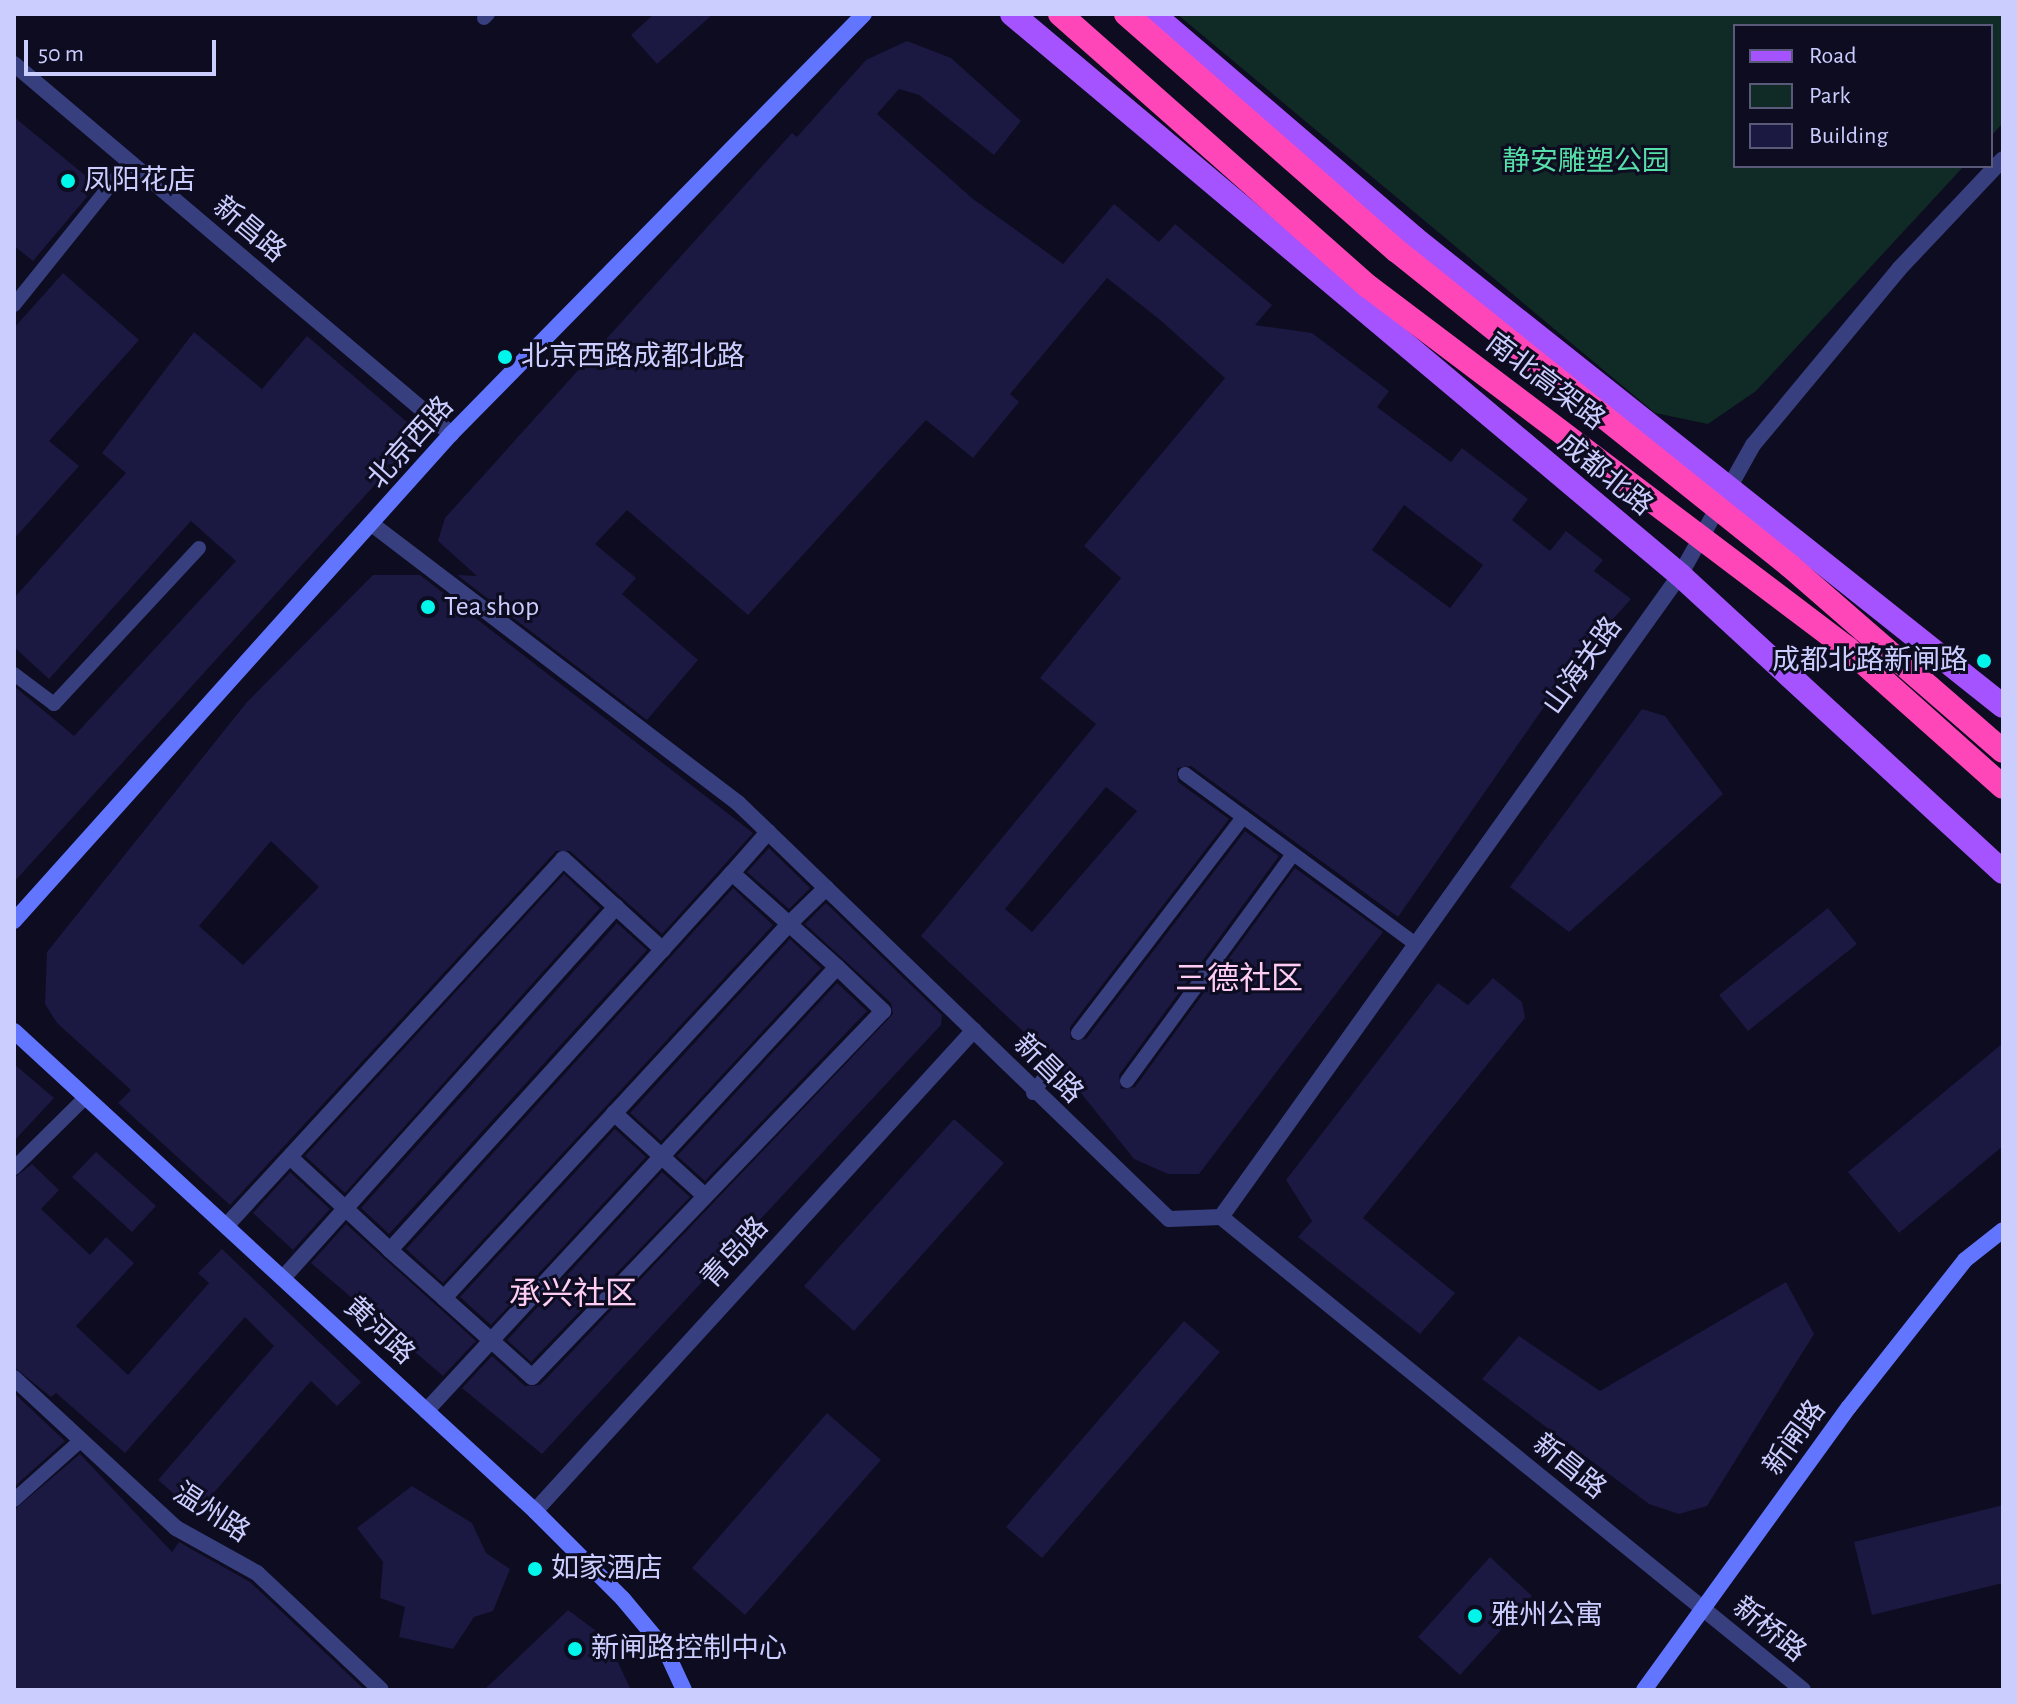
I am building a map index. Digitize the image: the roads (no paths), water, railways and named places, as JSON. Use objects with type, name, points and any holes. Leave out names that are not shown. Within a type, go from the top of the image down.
[{"type":"highway","name":"南北高架路","points":[[1060,14],[1369,287],[1847,648],[2003,787]]},
{"type":"highway","name":"南北高架路","points":[[1126,14],[1397,251],[1790,566],[2003,751]]},
{"type":"main road","name":"北京西路","points":[[14,921],[373,525],[451,434],[864,14]]},
{"type":"main road","name":"成都北路","points":[[1012,14],[1680,575],[2003,872]]},
{"type":"main road","points":[[1153,14],[1414,238],[1731,483],[2003,706]]},
{"type":"main road","name":"黄河路","points":[[14,1031],[535,1511],[632,1609],[665,1649],[684,1690]]},
{"type":"main road","name":"新闸路","points":[[1644,1690],[1849,1407],[1965,1260],[2003,1230]]},
{"type":"street","name":"新昌路","points":[[14,64],[116,155],[451,434]]},
{"type":"street","name":"山海关路","points":[[1221,1217],[1680,575],[1731,483],[1899,269],[2003,159]]},
{"type":"street","name":"新昌路","points":[[373,525],[768,832],[974,1030],[1033,1093],[1169,1219],[1221,1217],[1704,1610]]},
{"type":"street","points":[[390,1250],[768,832]]},
{"type":"street","points":[[226,1226],[563,859],[663,950]]},
{"type":"street","points":[[290,1157],[532,1377],[883,1011],[732,873]]},
{"type":"street","points":[[444,1298],[789,924],[826,888]]},
{"type":"street","points":[[283,1278],[616,907]]},
{"type":"street","points":[[426,1411],[837,967]]},
{"type":"street","name":"青岛路","points":[[535,1511],[974,1030]]},
{"type":"street","points":[[614,1113],[705,1196]]},
{"type":"street","name":"温州路","points":[[14,1378],[176,1528],[257,1573],[381,1690]]},
{"type":"street","name":"新桥路","points":[[1704,1610],[1803,1690]]},
{"type":"lane","points":[[14,305],[116,155]]},
{"type":"lane","points":[[14,674],[54,704],[199,548]]},
{"type":"lane","points":[[1185,774],[1416,944]]},
{"type":"lane","points":[[1078,1033],[1243,817]]},
{"type":"lane","points":[[1127,1081],[1293,854]]},
{"type":"lane","points":[[1033,1093],[1050,1070]]},
{"type":"lane","points":[[14,1168],[86,1097]]},
{"type":"lane","points":[[14,1500],[80,1441]]},
{"type":"place","name":"凤阳花店","points":[[68,181]]},
{"type":"place","name":"北京西路成都北路","points":[[505,357]]},
{"type":"place","name":"Tea shop","points":[[428,607]]},
{"type":"place","name":"成都北路新闸路","points":[[1984,661]]},
{"type":"place","name":"如家酒店","points":[[535,1569]]},
{"type":"place","name":"雅州公寓","points":[[1475,1616]]},
{"type":"place","name":"新闸路控制中心","points":[[575,1649]]},
{"type":"district","name":"三德社区","points":[[1239,979]]},
{"type":"district","name":"承兴社区","points":[[573,1294]]},
{"type":"park label","name":"静安雕塑公园","points":[[1586,162]]}]
